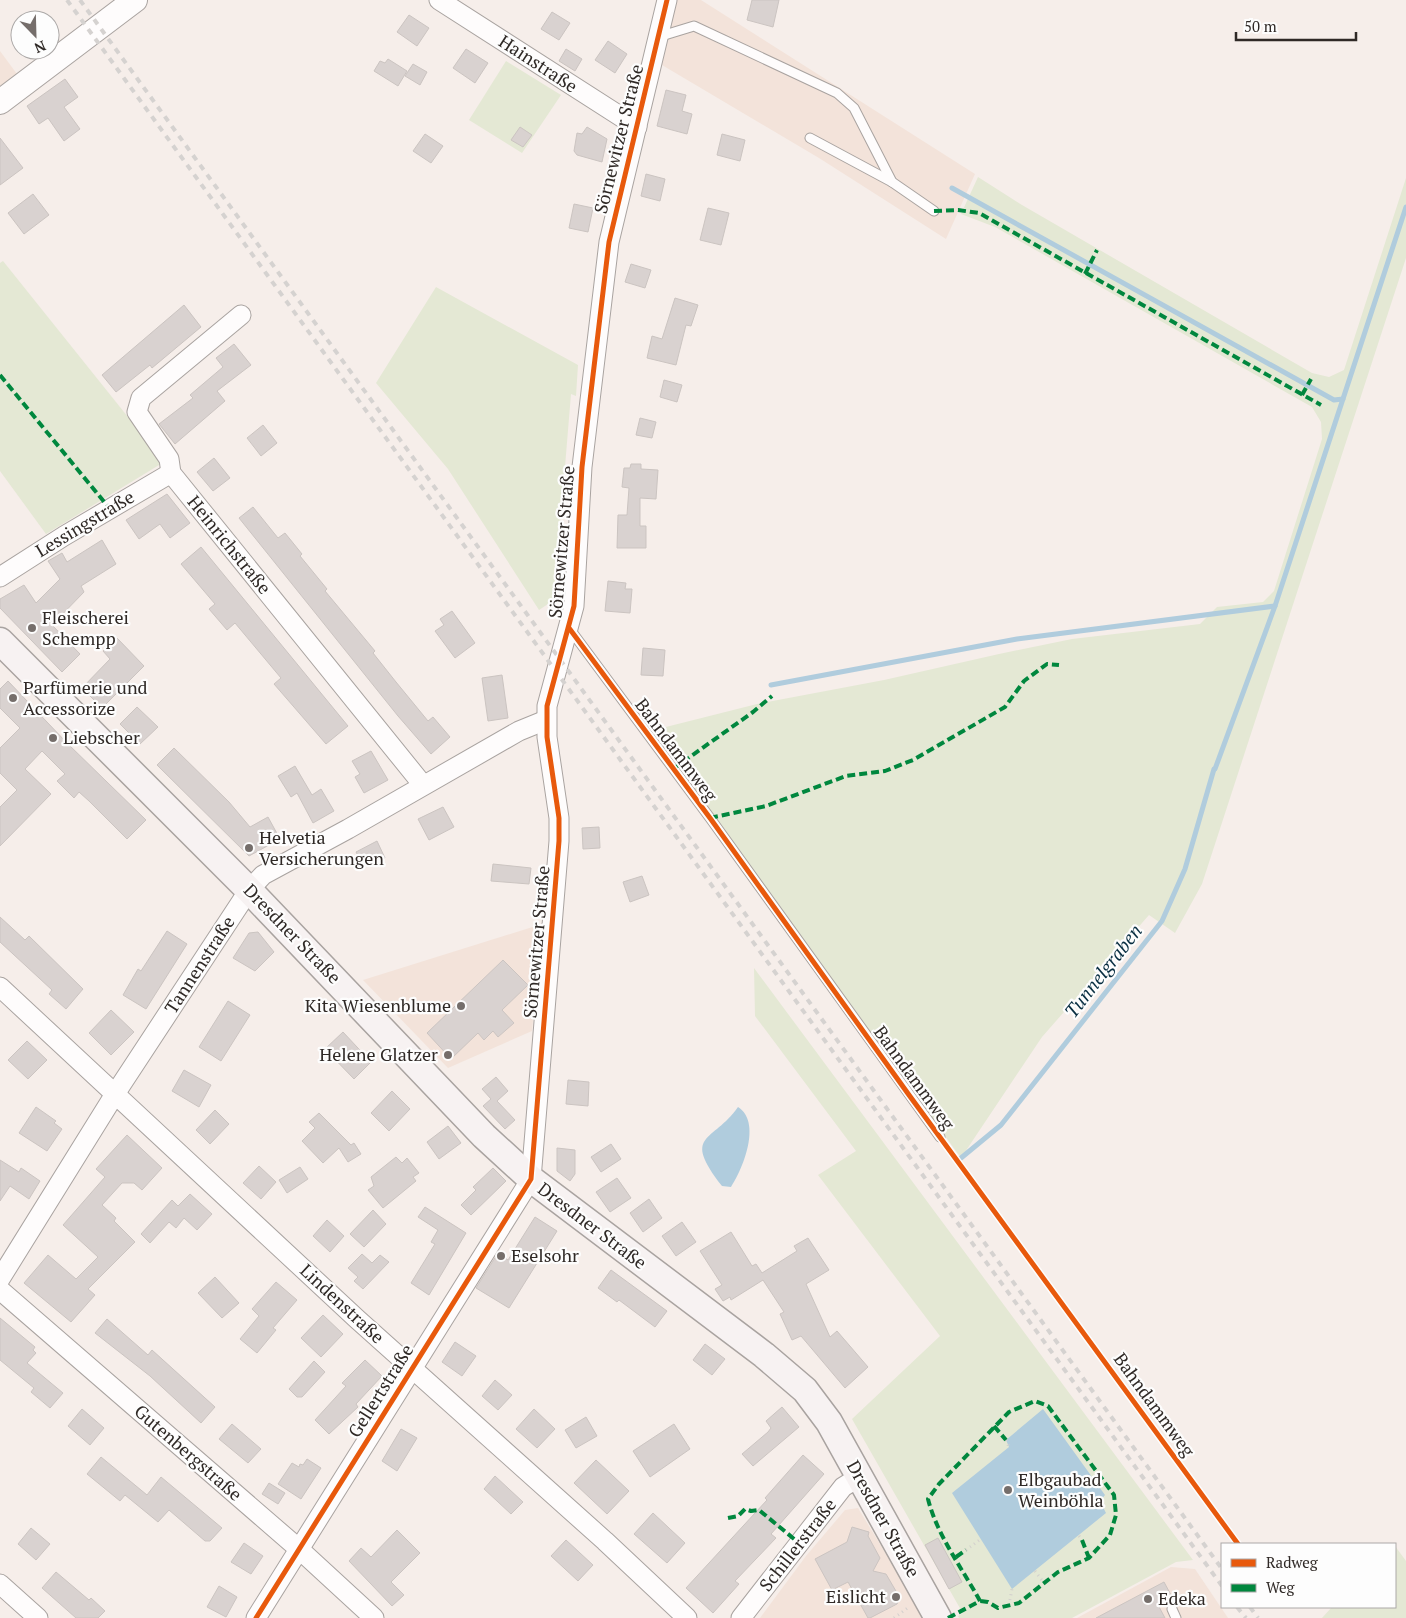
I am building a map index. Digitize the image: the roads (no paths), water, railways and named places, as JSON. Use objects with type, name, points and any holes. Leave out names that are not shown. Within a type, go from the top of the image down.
[{"type":"main road","name":"Dresdner Straße","points":[[0,641],[249,890],[484,1136],[531,1179],[792,1378],[822,1411],[859,1477],[927,1615]]},
{"type":"street","name":"Hainstraße","points":[[438,0],[637,128]]},
{"type":"street","name":"Sörnewitzer Straße","points":[[531,1179],[559,841],[559,818],[546,720],[550,692],[574,606],[582,467],[609,242],[667,0]]},
{"type":"street","points":[[0,102],[125,3]]},
{"type":"street","name":"Heinrichstraße","points":[[241,315],[142,398],[137,412],[169,459],[171,473],[423,786]]},
{"type":"street","name":"Lessingstraße","points":[[0,577],[64,536],[171,473]]},
{"type":"street","name":"Tannenstraße","points":[[0,1279],[115,1094],[249,890],[263,875],[519,731],[546,720]]},
{"type":"street","name":"Lindenstraße","points":[[0,987],[412,1368],[687,1618]]},
{"type":"street","name":"Gellertstraße","points":[[256,1618],[531,1179]]},
{"type":"street","name":"Gutenbergstraße","points":[[0,1290],[299,1549],[374,1618]]},
{"type":"street","name":"Schillerstraße","points":[[741,1618],[843,1487],[859,1477]]},
{"type":"street","points":[[0,1584],[38,1618]]},
{"type":"lane","points":[[658,37],[694,26],[836,93],[854,108],[892,182]]},
{"type":"lane","points":[[810,138],[892,182],[934,211]]},
{"type":"lane","name":"Bahndammweg","points":[[568,628],[710,818],[940,1137]]},
{"type":"lane","points":[[1172,1609],[1176,1618]]},
{"type":"water","points":[[738,1107],[745,1114],[749,1123],[748,1146],[741,1169],[731,1187],[722,1186],[710,1169],[702,1147],[705,1140]]},
{"type":"water","points":[[1043,1409],[1105,1495],[1100,1501],[1106,1513],[1012,1589],[952,1493],[1009,1447],[1006,1440]]},
{"type":"waterway","points":[[952,188],[1334,400],[1343,399]]},
{"type":"waterway","points":[[1215,769],[1275,606],[1406,207]]},
{"type":"waterway","points":[[771,685],[1017,639],[1275,606]]},
{"type":"waterway","name":"Tunnelgraben","points":[[961,1158],[1001,1125],[1162,921],[1185,869],[1214,769]]},
{"type":"railway","points":[[67,0],[1221,1585]]},
{"type":"railway","points":[[80,0],[1221,1568]]},
{"type":"railway","points":[[1238,1608],[1246,1618]]},
{"type":"railway","points":[[1251,1608],[1258,1618]]},
{"type":"place","name":"Fleischerei Schempp","points":[[32,628]]},
{"type":"place","name":"Parfümerie und Accessorize","points":[[13,698]]},
{"type":"place","name":"Liebscher","points":[[53,738]]},
{"type":"place","name":"Helvetia Versicherungen","points":[[249,848]]},
{"type":"place","name":"Kita Wiesenblume","points":[[461,1006]]},
{"type":"place","name":"Helene Glatzer","points":[[448,1055]]},
{"type":"place","name":"Eselsohr","points":[[501,1256]]},
{"type":"place","name":"Elbgaubad Weinböhla","points":[[1008,1490]]},
{"type":"place","name":"Eislicht","points":[[896,1597]]},
{"type":"place","name":"Edeka","points":[[1148,1599]]}]
